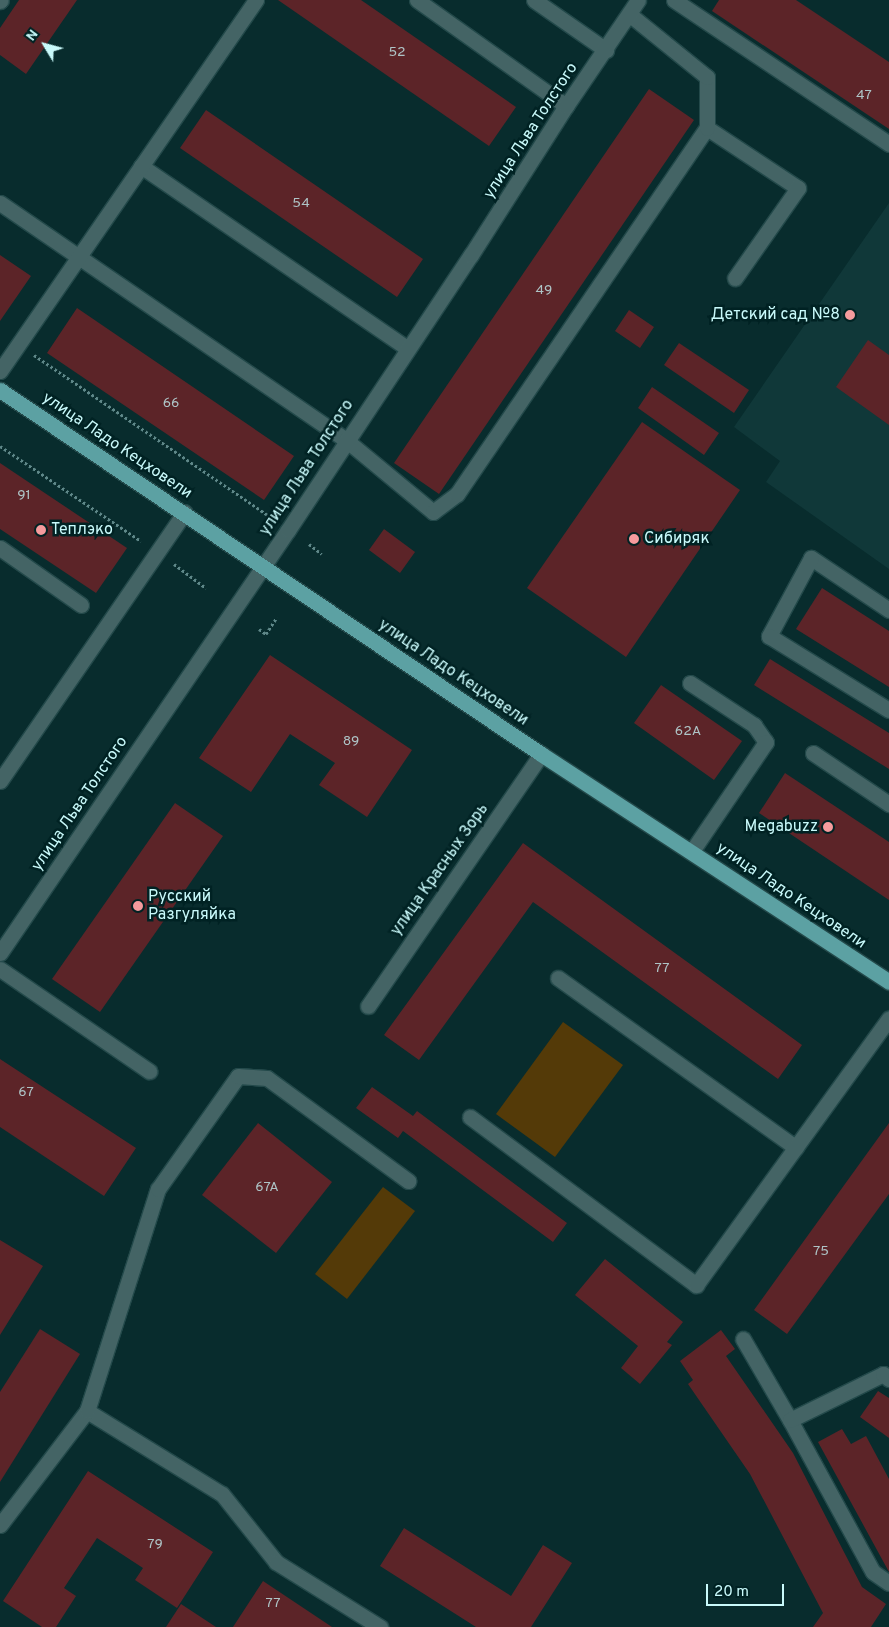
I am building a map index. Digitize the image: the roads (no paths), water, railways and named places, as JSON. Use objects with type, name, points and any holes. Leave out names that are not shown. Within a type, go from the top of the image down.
[{"type":"main road","name":"улица Ладо Кецховели","points":[[0,390],[185,512],[541,754],[692,851],[889,982]]},
{"type":"street","points":[[0,371],[256,0]]},
{"type":"street","points":[[417,0],[566,106]]},
{"type":"street","points":[[534,0],[606,50]]},
{"type":"street","name":"улица Льва Толстого","points":[[0,952],[263,566],[638,0]]},
{"type":"street","points":[[674,0],[889,144]]},
{"type":"street","points":[[0,203],[81,256],[346,440],[433,512],[457,494],[707,128],[707,77],[629,14]]},
{"type":"street","points":[[707,128],[798,188],[735,278]]},
{"type":"street","points":[[141,166],[407,348]]},
{"type":"street","points":[[0,782],[185,512]]},
{"type":"street","points":[[0,548],[81,605]]},
{"type":"street","points":[[889,610],[811,558],[769,636],[889,710]]},
{"type":"street","points":[[690,683],[754,725],[766,742],[692,851]]},
{"type":"street","points":[[813,753],[889,804]]},
{"type":"street","name":"улица Красных Зорь","points":[[368,1006],[541,754]]},
{"type":"street","points":[[0,969],[149,1071]]},
{"type":"street","points":[[558,978],[796,1148]]},
{"type":"street","points":[[470,1117],[696,1285],[889,1018]]},
{"type":"street","points":[[0,1525],[87,1411],[158,1189],[238,1076],[267,1078],[408,1181]]},
{"type":"street","points":[[742,1339],[790,1420],[873,1572],[889,1583]]},
{"type":"street","points":[[790,1420],[883,1374],[889,1379]]},
{"type":"street","points":[[87,1411],[222,1494],[276,1562],[380,1627]]},
{"type":"place","name":"Детский сад №8","points":[[850,315]]},
{"type":"place","name":"Теплэко","points":[[41,530]]},
{"type":"place","name":"Сибиряк","points":[[634,539]]},
{"type":"place","name":"Megabuzz","points":[[828,827]]},
{"type":"place","name":"Русский Разгуляйка","points":[[138,906]]}]
